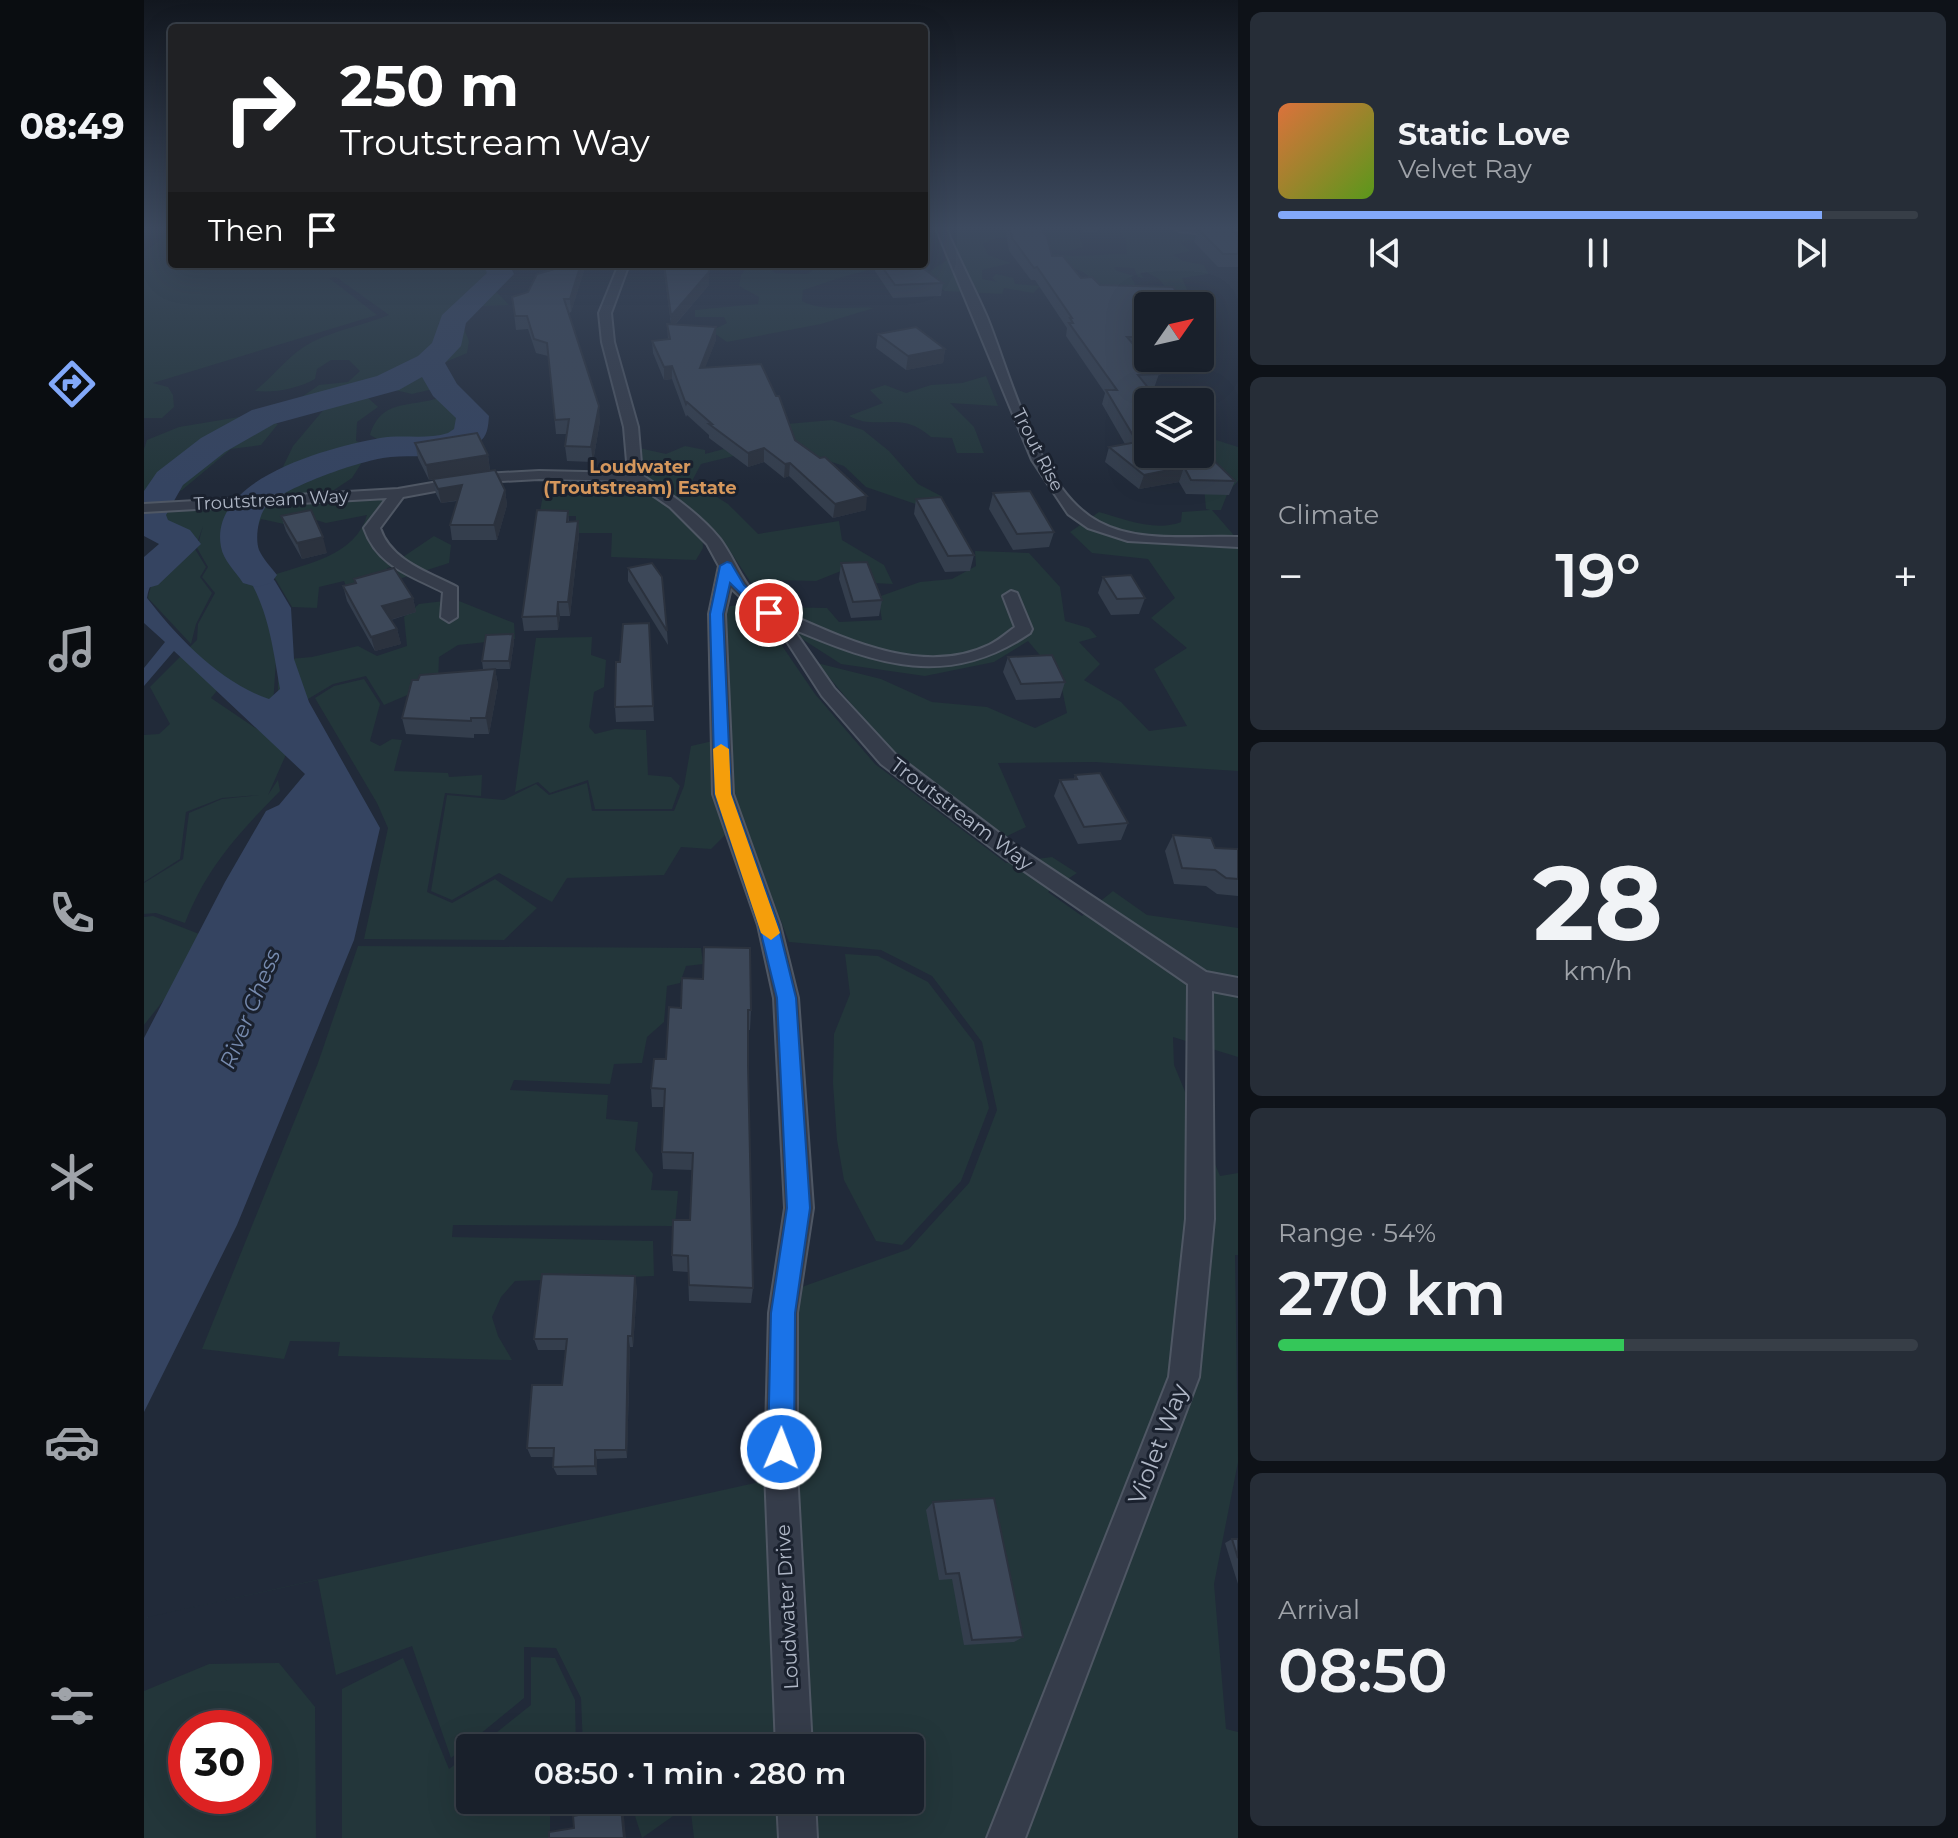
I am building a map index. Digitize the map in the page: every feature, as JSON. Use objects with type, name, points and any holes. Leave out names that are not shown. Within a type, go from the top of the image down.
[{"type":"street","points":[[605,314],[608,342],[631,427],[635,477]]},
{"type":"street","name":"Trout Rise","points":[[979,314],[1028,437],[1069,507],[1092,525],[1140,540],[1238,542]]},
{"type":"street","name":"Troutstream Way","points":[[144,508],[398,493],[484,478],[635,477],[682,511],[714,542],[739,588],[792,637],[828,692],[888,759],[1008,850],[1200,980],[1238,987]]},
{"type":"street","points":[[398,493],[372,528],[378,546],[394,560],[451,590],[449,617]]},
{"type":"street","name":"Loudwater Drive","points":[[727,566],[717,614],[723,794],[769,925],[786,998],[799,1208],[783,1313],[781,1471],[793,1734]]},
{"type":"street","points":[[769,613],[852,648],[901,661],[949,662],[1002,648],[1024,629],[1011,596]]},
{"type":"street","name":"Violet Way","points":[[1006,1838],[1079,1656],[1184,1377],[1200,1219],[1200,980]]},
{"type":"street","points":[[797,1814],[798,1838]]},
{"type":"green space","points":[[144,314],[377,315],[153,383],[168,387],[173,395],[174,407],[162,418],[144,418]]},
{"type":"green space","points":[[471,314],[468,318],[445,317],[438,324],[464,329],[469,341],[467,353],[427,370],[437,388],[412,394],[391,389],[366,396],[378,407],[357,422],[356,441],[371,448],[352,478],[328,494],[386,497],[368,528],[400,559],[434,536],[451,545],[449,563],[399,579],[391,567],[387,568],[388,579],[349,593],[344,581],[319,587],[317,608],[292,607],[273,575],[315,562],[341,549],[361,529],[367,515],[326,523],[303,516],[284,524],[261,519],[250,546],[254,577],[277,645],[273,705],[224,682],[211,698],[288,750],[268,795],[278,780],[280,791],[225,852],[203,885],[185,923],[156,913],[144,914],[144,883],[183,859],[189,813],[222,799],[260,795],[222,798],[186,812],[180,859],[144,882],[144,735],[159,734],[170,724],[150,687],[197,640],[198,624],[215,593],[202,577],[208,567],[197,548],[203,526],[195,549],[206,567],[200,577],[212,593],[196,624],[191,644],[148,598],[158,574],[170,562],[193,548],[194,538],[166,527],[160,517],[144,517],[148,511],[268,498],[293,446],[325,408],[299,399],[319,385],[348,382],[360,371],[349,360],[331,360],[317,369],[315,379],[308,382],[286,390],[255,391],[312,342],[389,315]]},
{"type":"green space","points":[[695,314],[855,314],[821,324],[727,342],[711,331],[727,323],[724,317],[695,317]]},
{"type":"green space","points":[[986,376],[998,406],[950,403],[974,427],[984,453],[957,453],[952,438],[931,437],[909,424],[870,422],[849,416],[883,403],[870,390],[885,385],[906,393],[931,385],[962,383]]},
{"type":"green space","points":[[444,396],[459,410],[464,422],[460,432],[449,439],[435,444],[402,446],[388,444],[370,435],[382,414],[391,409]]},
{"type":"green space","points":[[251,415],[278,424],[261,445],[231,449],[182,490],[149,503],[144,513],[144,449],[147,440],[179,427]]},
{"type":"green space","points":[[832,420],[863,430],[889,451],[918,484],[943,497],[930,509],[866,487],[844,466],[807,454],[795,441],[701,464],[692,481],[728,504],[758,534],[839,521],[842,540],[884,565],[893,584],[873,583],[841,571],[816,581],[772,580],[752,584],[724,542],[702,524],[703,548],[696,560],[611,557],[612,533],[576,533],[576,516],[539,516],[546,480],[575,479],[616,466],[642,476],[639,448],[666,454],[685,446],[705,450],[705,454],[776,435],[787,424]]},
{"type":"green space","points":[[1214,439],[1238,447],[1238,481],[1228,492],[1221,510],[1212,510],[1238,540],[1238,771],[1095,762],[998,763],[1026,827],[1003,838],[895,756],[817,663],[881,679],[932,702],[987,707],[1035,728],[1067,713],[1060,679],[1028,641],[994,662],[925,676],[841,664],[799,637],[775,607],[827,608],[839,622],[882,620],[878,597],[920,582],[952,579],[976,566],[975,551],[1029,553],[1060,587],[1065,621],[1089,628],[1097,637],[1079,642],[1100,664],[1084,680],[1121,702],[1149,731],[1187,726],[1154,669],[1187,648],[1151,618],[1175,598],[1148,559],[1092,553],[1070,532],[1099,512],[1161,526],[1181,522],[1182,512],[1210,510],[1206,509],[1202,468],[1214,468]]},
{"type":"green space","points":[[459,601],[514,623],[515,639],[458,645],[439,657],[438,682],[384,705],[366,676],[333,684],[298,705],[278,699],[278,660],[312,657],[358,646],[377,656],[407,646],[404,617],[419,604]]},
{"type":"green space","points":[[744,605],[761,615],[815,694],[875,764],[1006,863],[1052,857],[1077,873],[1048,892],[1082,916],[1113,891],[1147,915],[1238,928],[1238,1057],[1173,1037],[1174,1065],[1220,1176],[1238,1173],[1238,1255],[1235,1255],[1238,1462],[1214,1584],[1226,1729],[1238,1732],[1238,1838],[816,1838],[815,1814],[924,1814],[924,1734],[810,1734],[795,1462],[796,1289],[909,1249],[969,1183],[997,1110],[982,1042],[932,976],[881,950],[789,942],[732,792],[725,614],[730,606]]},
{"type":"green space","points":[[592,637],[591,655],[606,660],[604,687],[594,692],[589,727],[595,734],[615,729],[646,730],[648,775],[671,777],[680,786],[672,809],[595,809],[588,780],[550,793],[538,782],[515,792],[536,638]]},
{"type":"green space","points":[[364,679],[380,704],[370,741],[380,746],[392,739],[402,740],[394,771],[448,773],[449,777],[482,775],[481,796],[445,793],[427,892],[452,903],[495,879],[537,908],[504,940],[364,939],[388,828],[377,803],[315,698],[334,686]]},
{"type":"green space","points":[[717,740],[729,831],[711,849],[681,847],[664,875],[567,878],[552,902],[499,873],[452,900],[431,891],[447,795],[504,800],[536,784],[549,795],[587,783],[592,811],[674,811],[684,786],[691,746]]},
{"type":"green space","points":[[153,916],[212,939],[144,1025],[144,917]]},
{"type":"green space","points":[[358,946],[701,948],[703,964],[686,966],[680,983],[667,986],[664,1022],[647,1037],[642,1063],[614,1064],[610,1084],[514,1080],[510,1090],[608,1095],[606,1119],[638,1122],[635,1150],[653,1174],[651,1190],[678,1191],[675,1226],[453,1225],[452,1237],[653,1241],[654,1276],[515,1281],[501,1297],[492,1317],[498,1336],[512,1360],[338,1356],[340,1342],[290,1341],[284,1359],[202,1349],[318,1063]]},
{"type":"green space","points":[[845,954],[878,956],[928,982],[974,1042],[989,1108],[961,1181],[902,1245],[876,1241],[844,1180],[837,1140],[833,1083],[834,1034],[850,994]]},
{"type":"green space","points":[[769,1480],[785,1734],[582,1734],[581,1698],[556,1648],[524,1647],[524,1698],[480,1734],[456,1734],[456,1754],[451,1758],[412,1646],[336,1675],[318,1580],[144,1618]]},
{"type":"green space","points":[[531,1657],[555,1658],[575,1700],[576,1734],[495,1734],[531,1705]]},
{"type":"green space","points":[[403,1658],[449,1769],[456,1764],[456,1814],[554,1814],[550,1816],[550,1838],[342,1838],[342,1689]]},
{"type":"green space","points":[[279,1663],[315,1707],[316,1838],[144,1838],[144,1691],[209,1664]]},
{"type":"green space","points":[[634,1814],[676,1814],[642,1838]]},
{"type":"green space","points":[[691,1814],[790,1814],[791,1838],[694,1838]]},
{"type":"water","points":[[254,509],[248,551],[275,581],[291,608],[294,659],[309,702],[380,828],[354,940],[237,1225],[144,1412],[144,1038],[225,882],[266,811],[279,805],[305,774],[174,651],[144,686],[144,668],[165,642],[144,623],[144,568],[163,549],[163,542],[145,525],[145,516],[156,514],[165,528],[194,538],[192,548],[157,573],[147,598],[172,628],[217,671],[269,699],[280,689],[270,633],[253,586],[232,551],[239,510]]},
{"type":"building","points":[[569,314],[599,406],[591,447],[565,446],[569,419],[555,420],[547,343],[534,339],[527,316],[515,316]]},
{"type":"building","points":[[1069,314],[1134,314],[1134,337],[1127,337],[1134,345],[1134,372],[1159,374],[1138,375],[1148,388],[1134,388],[1134,437],[1106,390],[1117,390],[1069,323],[1073,323]]},
{"type":"building","points":[[667,324],[716,327],[700,368],[761,364],[776,396],[779,396],[795,440],[820,458],[825,457],[867,496],[835,504],[790,463],[785,464],[764,448],[748,453],[709,424],[712,424],[686,404],[672,366],[664,367],[652,341],[670,339]]},
{"type":"building","points":[[916,327],[945,349],[908,356],[878,334]]},
{"type":"building","points":[[477,433],[488,455],[426,465],[415,443]]},
{"type":"building","points":[[1134,443],[1134,467],[1109,447]]},
{"type":"building","points":[[1214,461],[1235,481],[1191,480],[1185,468],[1214,468]]},
{"type":"building","points":[[1135,468],[1179,468],[1144,475]]},
{"type":"building","points":[[495,470],[505,490],[494,525],[450,525],[462,485],[438,489],[433,479]]},
{"type":"building","points":[[1030,491],[1054,532],[1017,534],[993,493]]},
{"type":"building","points":[[941,497],[974,555],[948,556],[916,499]]},
{"type":"building","points":[[311,510],[323,537],[297,543],[281,516]]},
{"type":"building","points":[[537,510],[568,511],[567,522],[578,521],[568,602],[558,602],[557,616],[522,617]]},
{"type":"building","points":[[867,562],[882,600],[853,602],[841,563]]},
{"type":"building","points":[[652,563],[662,577],[667,631],[628,568]]},
{"type":"building","points":[[394,568],[413,598],[382,606],[397,629],[371,637],[343,586],[356,583],[354,579]]},
{"type":"building","points":[[1131,575],[1145,598],[1117,599],[1103,577]]},
{"type":"building","points":[[649,623],[653,706],[615,707],[616,662],[620,662],[623,624]]},
{"type":"building","points":[[513,634],[509,661],[482,661],[486,635]]},
{"type":"building","points":[[1052,655],[1065,682],[1021,684],[1008,657]]},
{"type":"building","points":[[495,669],[486,718],[471,718],[471,721],[402,718],[412,680],[418,680],[420,675]]},
{"type":"building","points":[[1100,773],[1128,823],[1084,827],[1060,780]]},
{"type":"building","points":[[1173,835],[1211,838],[1215,848],[1238,849],[1238,879],[1226,878],[1215,870],[1182,868]]},
{"type":"building","points":[[704,947],[750,948],[748,1065],[753,1288],[689,1285],[688,1256],[672,1255],[673,1220],[690,1220],[693,1153],[662,1152],[665,1089],[651,1088],[654,1059],[666,1059],[669,1007],[681,1008],[682,978],[703,979]]},
{"type":"building","points":[[542,1274],[635,1276],[632,1336],[628,1336],[626,1450],[595,1450],[595,1466],[553,1467],[554,1448],[527,1448],[532,1385],[562,1385],[567,1339],[534,1339]]},
{"type":"building","points":[[994,1498],[1023,1637],[972,1640],[959,1573],[946,1574],[933,1502]]},
{"type":"building","points":[[1232,1539],[1238,1539],[1238,1558]]},
{"type":"building","points":[[622,1814],[624,1838],[549,1838],[549,1832],[574,1828],[573,1816]]},
{"type":"waterway","name":"River Chess","points":[[429,362],[446,346],[452,321],[460,314]]},
{"type":"waterway","name":"River Chess","points":[[144,577],[182,544],[177,538],[152,526],[148,515],[169,479],[213,445],[263,417],[320,404],[388,383],[429,362]]},
{"type":"waterway","name":"River Chess","points":[[257,575],[245,559],[239,543],[244,515],[255,498],[298,474],[349,456],[392,446],[437,446],[470,434],[473,416],[444,389],[429,362]]},
{"type":"slow traffic","points":[[721,749],[723,794],[771,933]]},
{"type":"district","name":"Loudwater (Troutstream) Estate","points":[[640,477]]},
{"type":"route","points":[[769,613],[739,588],[727,566],[717,614],[723,794],[769,925],[786,998],[799,1208],[783,1313],[781,1449]]}]
